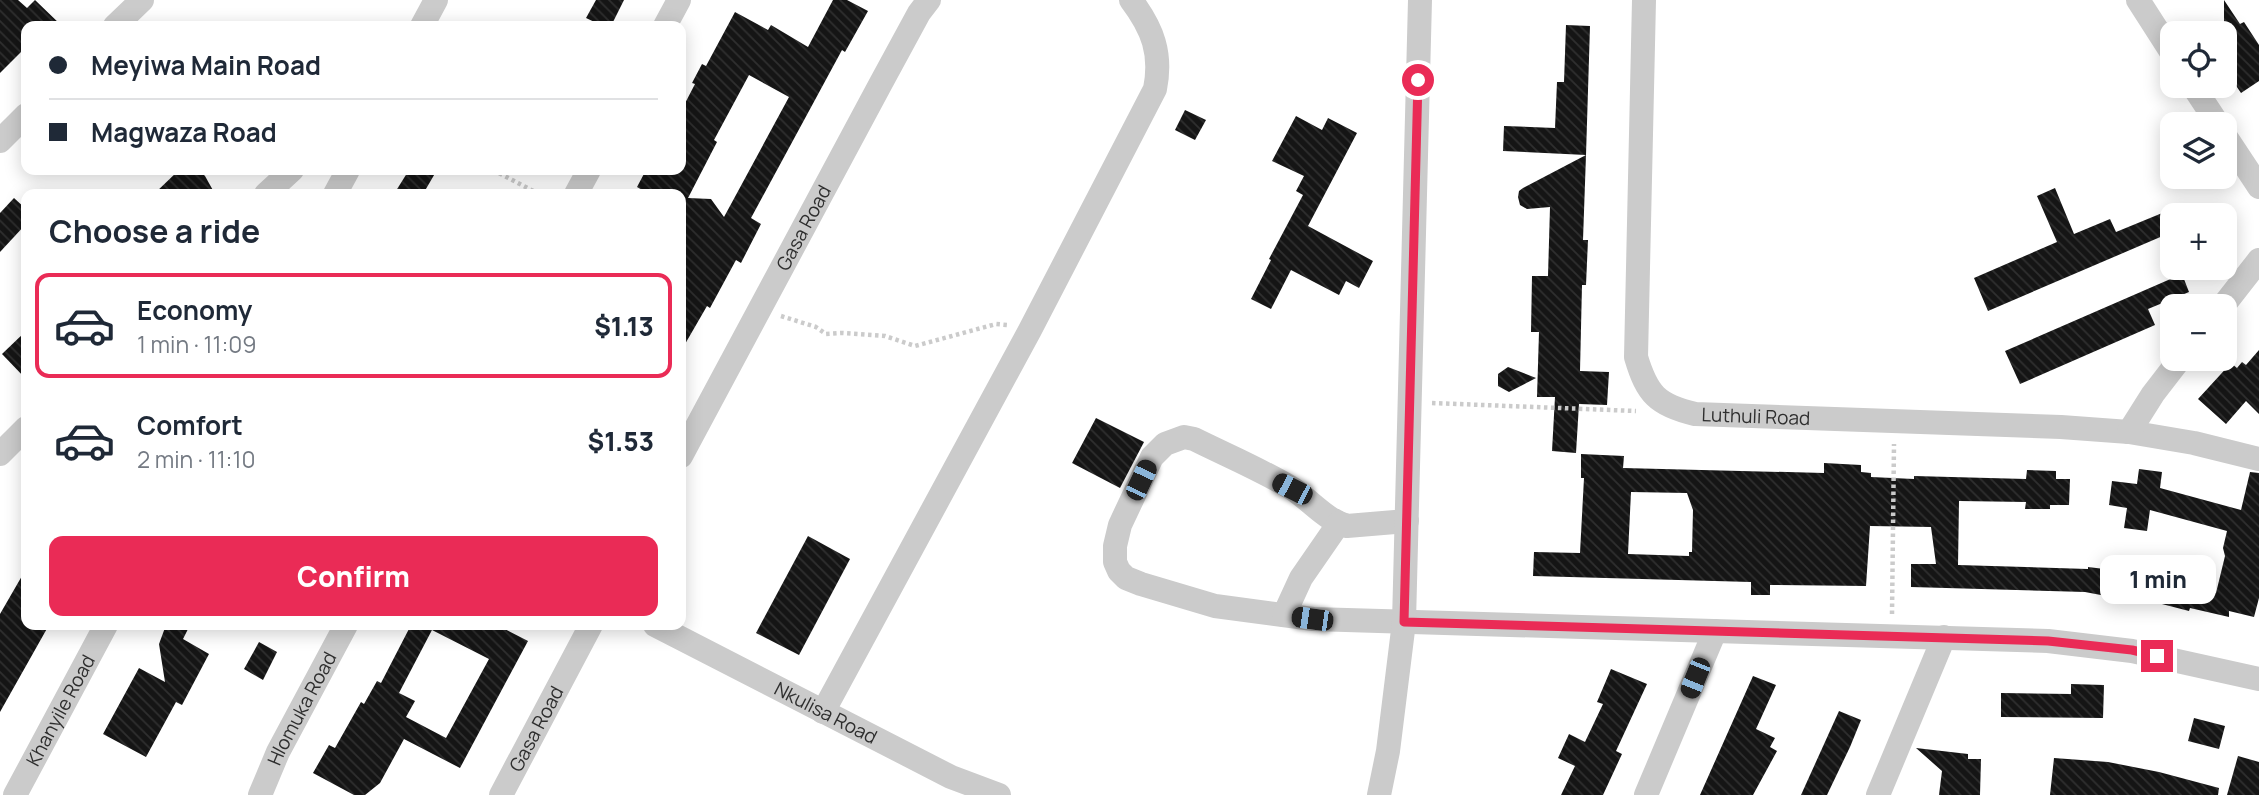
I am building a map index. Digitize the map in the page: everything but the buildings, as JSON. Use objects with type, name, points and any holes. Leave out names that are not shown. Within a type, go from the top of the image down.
[{"type":"street","points":[[120,21],[142,0]]},
{"type":"street","points":[[425,21],[436,0]]},
{"type":"street","points":[[668,21],[679,0]]},
{"type":"street","name":"Gasa Road","points":[[686,447],[919,13],[929,0]]},
{"type":"street","points":[[823,712],[1030,330],[1155,89],[1159,71],[1158,51],[1152,30],[1131,0]]},
{"type":"street","points":[[1380,795],[1404,622],[1420,0]]},
{"type":"street","points":[[1644,0],[1636,357],[1642,379],[1652,395],[1671,408]]},
{"type":"street","points":[[2137,0],[2160,35]]},
{"type":"street","points":[[0,141],[21,120]]},
{"type":"street","points":[[2237,154],[2259,187]]},
{"type":"street","points":[[273,189],[287,175]]},
{"type":"street","points":[[2232,294],[2259,260]]},
{"type":"street","points":[[2129,432],[2171,371]]},
{"type":"street","name":"Luthuli Road","points":[[1671,408],[1695,414],[2061,427],[2129,432],[2194,443],[2259,459]]},
{"type":"street","points":[[0,454],[21,433]]},
{"type":"street","points":[[1407,521],[1357,526],[1328,519],[1292,489],[1194,439],[1184,437],[1165,444],[1152,457],[1119,525],[1115,562],[1126,578],[1140,584],[1215,606],[1284,615],[1334,620],[2048,641],[2132,650],[2259,679]]},
{"type":"street","points":[[1284,615],[1301,578],[1339,523]]},
{"type":"street","name":"Khanyile Road","points":[[15,795],[103,630]]},
{"type":"street","name":"Hlomuka Road","points":[[260,795],[278,752],[343,630]]},
{"type":"street","name":"Gasa Road","points":[[501,795],[588,630]]},
{"type":"street","name":"Nkulisa Road","points":[[665,630],[951,777],[999,795]]},
{"type":"street","points":[[1646,795],[1715,631]]},
{"type":"street","points":[[1878,795],[1944,637]]},
{"type":"path","points":[[503,175],[529,189]]},
{"type":"path","points":[[761,306],[776,315],[816,327],[826,334],[885,336],[915,346],[996,324],[1030,330]]},
{"type":"path","points":[[1410,402],[1640,411],[1671,408]]},
{"type":"path","points":[[1892,636],[1895,421]]},
{"type":"route","points":[[1418,80],[1404,622],[2048,641],[2132,650],[2157,656]]}]
